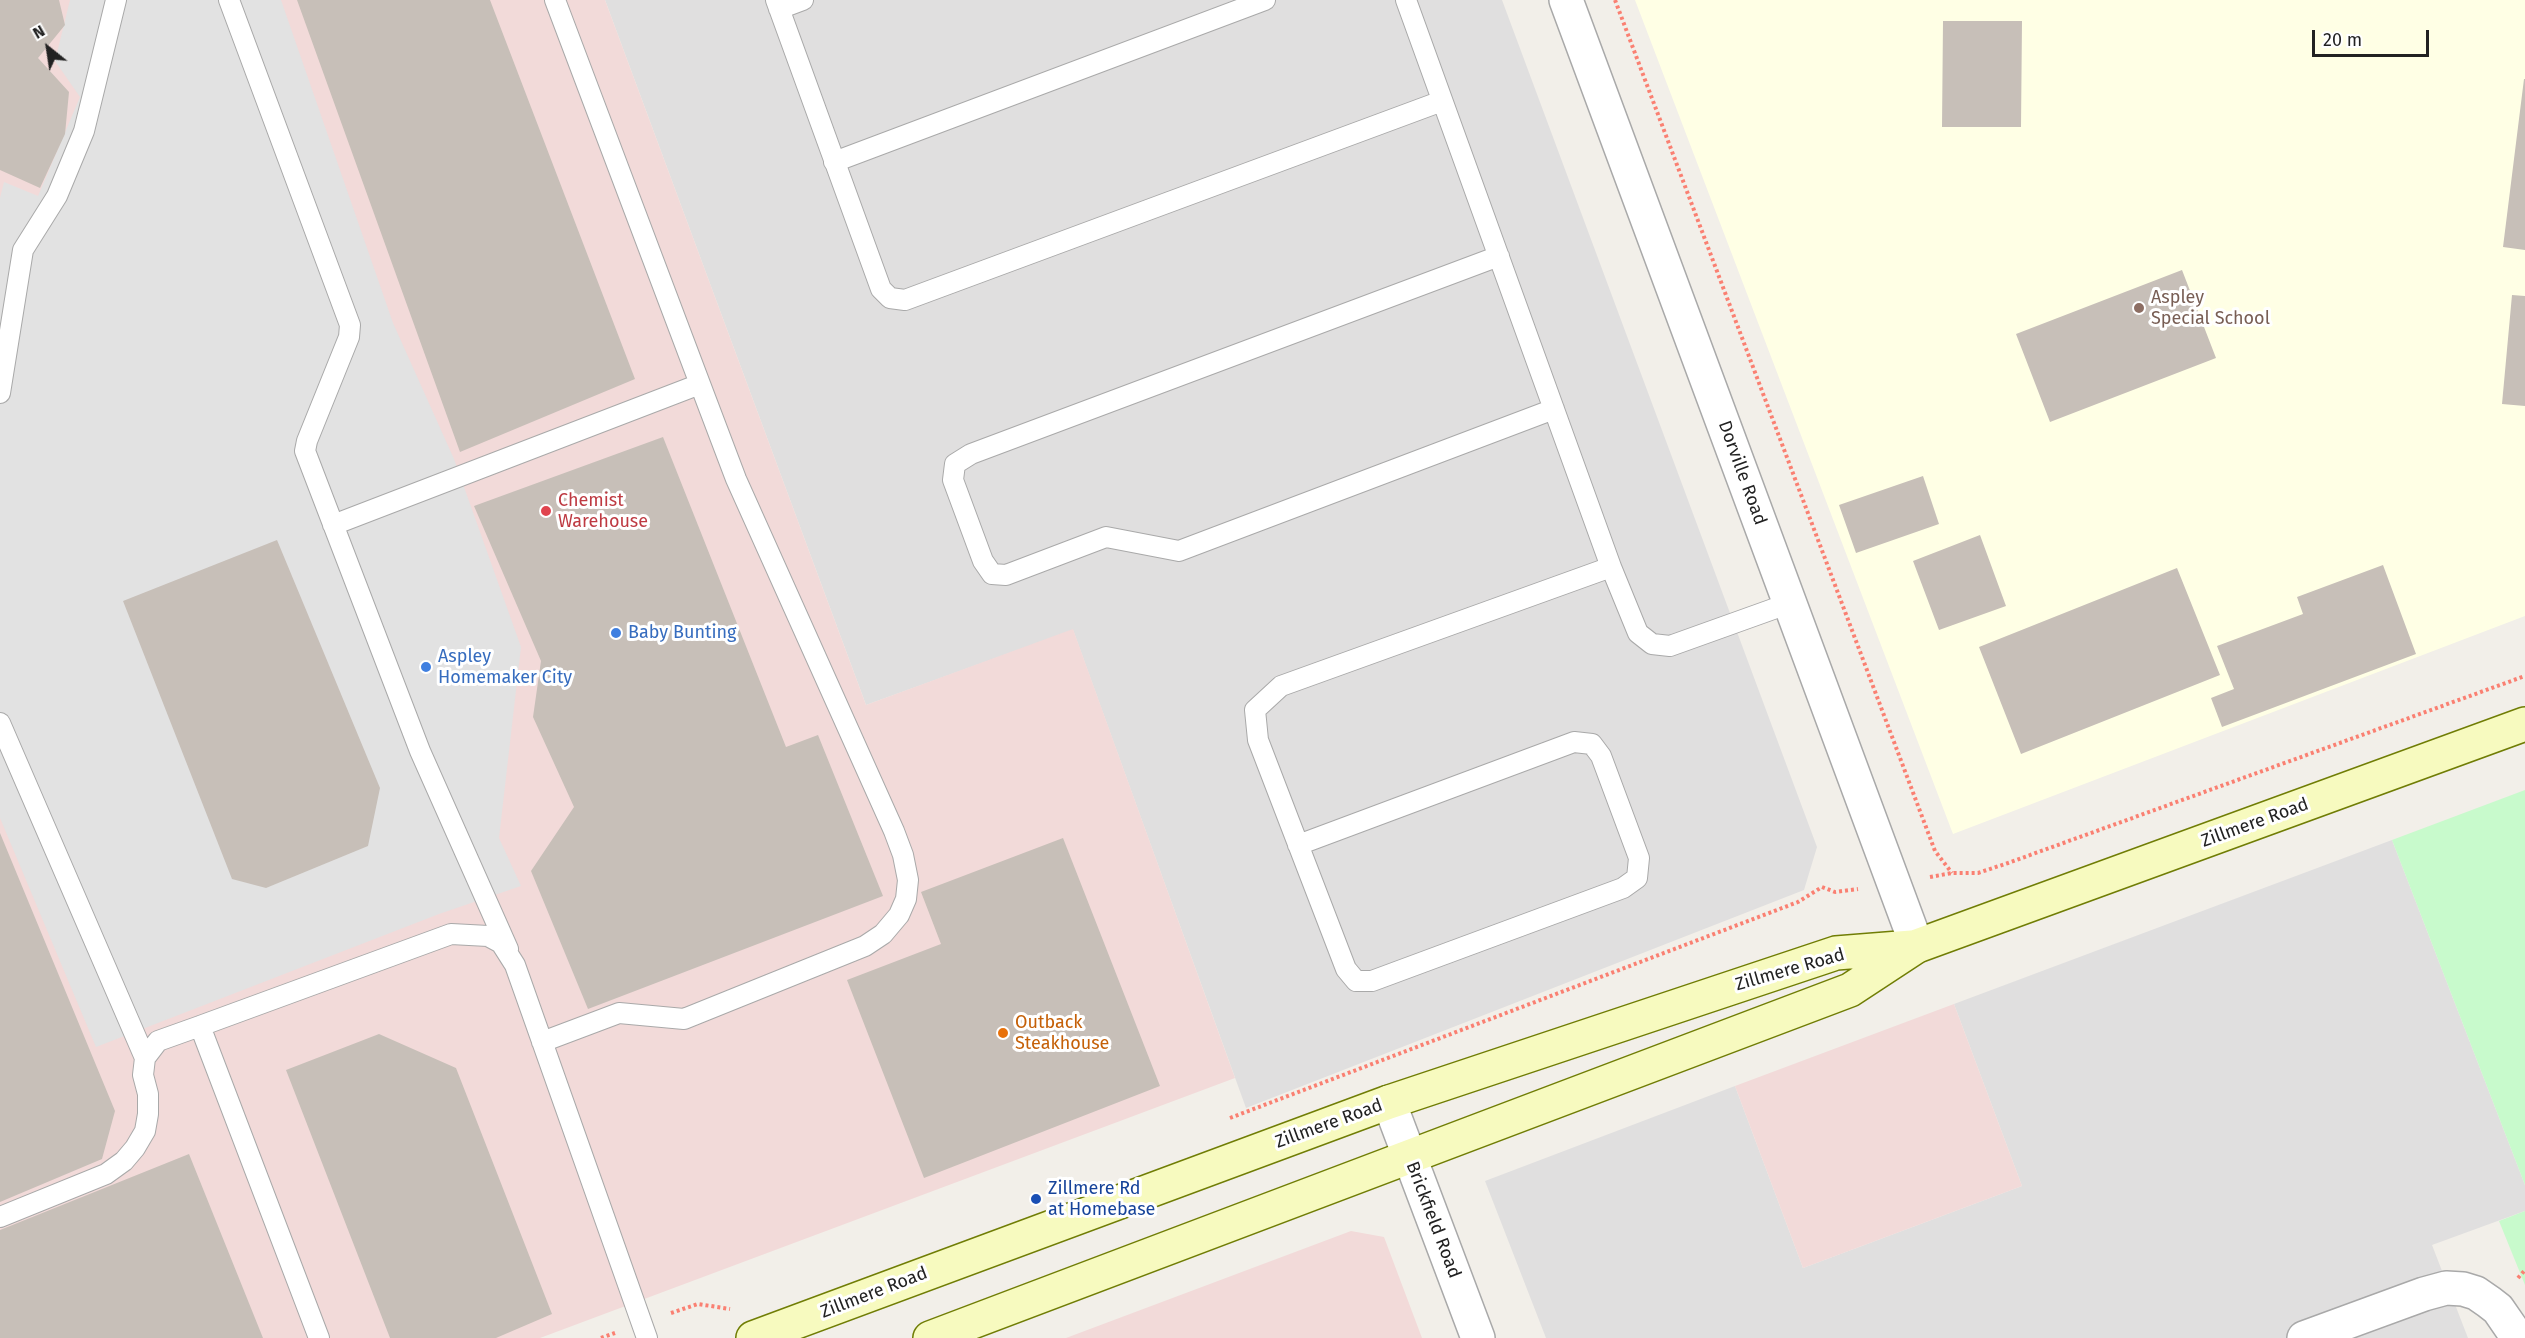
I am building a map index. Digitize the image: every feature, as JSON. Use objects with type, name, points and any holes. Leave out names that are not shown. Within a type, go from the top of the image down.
[{"type":"main road","name":"Zillmere Road","points":[[930,1338],[1850,990],[1917,946],[2525,723]]},
{"type":"main road","name":"Zillmere Road","points":[[753,1338],[1389,1102],[1836,953],[1917,946]]},
{"type":"street","name":"Dorville Road","points":[[1566,0],[1917,946]]},
{"type":"street","name":"Brickfield Road","points":[[1389,1102],[1478,1338]]},
{"type":"street","points":[[2304,1338],[2446,1288],[2463,1289],[2476,1293],[2489,1302],[2498,1309],[2518,1338]]},
{"type":"lane","points":[[0,393],[23,250],[57,196],[84,131],[116,0]]},
{"type":"lane","points":[[229,0],[350,325],[349,337],[305,451],[420,751],[515,965],[647,1338]]},
{"type":"lane","points":[[542,1042],[618,1013],[684,1019],[865,946],[883,934],[899,915],[906,899],[908,880],[903,855],[894,831],[736,479],[555,0]]},
{"type":"lane","points":[[803,0],[777,4],[881,289],[890,298],[905,300],[1442,101]]},
{"type":"lane","points":[[834,162],[1265,0]]},
{"type":"lane","points":[[1406,0],[1611,567],[1638,633],[1652,644],[1671,646],[1790,603]]},
{"type":"lane","points":[[1498,256],[971,454],[955,464],[953,480],[982,561],[992,574],[1006,575],[1106,537],[1179,551],[1554,409]]},
{"type":"lane","points":[[333,525],[700,384]]},
{"type":"lane","points":[[1298,845],[1574,742],[1593,744],[1601,756],[1639,858],[1637,878],[1623,888],[1372,981],[1356,981],[1346,969],[1298,845],[1258,740],[1255,710],[1281,686],[1611,567]]},
{"type":"lane","points":[[0,723],[145,1058],[143,1075],[148,1094],[145,1131],[130,1154],[106,1174],[0,1217]]},
{"type":"lane","points":[[145,1058],[159,1041],[451,934],[488,936],[501,943],[515,965]]},
{"type":"lane","points":[[200,1026],[319,1338]]},
{"type":"path","points":[[1615,0],[1935,851],[1952,873],[1978,873],[2008,863],[2525,676]]},
{"type":"path","points":[[1229,1119],[1798,902],[1822,887],[1835,892]]},
{"type":"path","points":[[689,1307],[698,1304],[727,1310],[738,1306]]},
{"type":"shaded area","name":"Aspley Homemaker City","points":[[0,0],[605,0],[866,705],[1073,629],[1235,1078],[540,1338],[0,1338]]},
{"type":"shaded area","points":[[70,0],[281,0],[393,323],[454,459],[521,647],[499,838],[521,886],[439,914],[96,1047],[0,818],[0,198],[4,182],[38,196],[80,97],[55,61]]},
{"type":"shaded area","points":[[605,0],[1502,0],[1817,847],[1804,890],[1246,1108],[1073,630],[866,705]]},
{"type":"shaded area","name":"Aspley Special School","points":[[1635,0],[2525,0],[2525,616],[1953,834]]},
{"type":"shaded area","points":[[2392,840],[2525,1185],[2525,1211],[2432,1245],[2468,1338],[1546,1338],[1485,1181],[1735,1086],[1803,1268],[2022,1186],[1954,1004]]},
{"type":"shaded area","points":[[1954,1004],[2022,1186],[1803,1268],[1735,1086]]},
{"type":"shaded area","points":[[1351,1231],[1384,1237],[1422,1338],[1066,1338]]},
{"type":"green space","points":[[2525,790],[2525,1185],[2392,840]]},
{"type":"green space","points":[[2525,1211],[2525,1285],[2499,1221]]},
{"type":"building","points":[[0,0],[59,0],[65,25],[38,58],[69,92],[65,134],[40,188],[0,170]]},
{"type":"building","points":[[297,0],[490,0],[635,379],[460,452]]},
{"type":"building","points":[[1943,21],[2022,21],[2021,127],[1942,127]]},
{"type":"building","points":[[2525,79],[2525,250],[2503,247]]},
{"type":"building","points":[[2182,270],[2216,358],[2050,422],[2016,334]]},
{"type":"building","points":[[2512,295],[2525,296],[2525,406],[2502,404]]},
{"type":"building","points":[[663,437],[786,747],[818,735],[883,896],[588,1009],[531,871],[574,807],[533,717],[541,661],[474,506]]},
{"type":"building","points":[[1923,476],[1939,524],[1856,553],[1839,505]]},
{"type":"building","points":[[1980,535],[2006,606],[1939,630],[1913,561]]},
{"type":"building","points":[[277,540],[380,788],[368,846],[266,888],[232,879],[123,601]]},
{"type":"building","points":[[2383,565],[2416,654],[2222,727],[2211,698],[2234,689],[2217,646],[2303,614],[2297,597]]},
{"type":"building","points":[[2177,568],[2220,675],[2021,754],[1979,647]]},
{"type":"building","points":[[0,833],[115,1111],[102,1159],[0,1202]]},
{"type":"building","name":"Outback Steakhouse","points":[[1063,838],[1160,1086],[924,1178],[847,980],[941,944],[921,892]]},
{"type":"building","points":[[379,1034],[456,1068],[552,1314],[496,1338],[390,1338],[286,1070]]},
{"type":"building","points":[[189,1154],[263,1338],[0,1338],[0,1230]]},
{"type":"place","name":"Aspley Special School","points":[[2139,308]]},
{"type":"place","name":"Chemist Warehouse","points":[[546,511]]},
{"type":"place","name":"Baby Bunting","points":[[616,633]]},
{"type":"place","name":"Aspley Homemaker City","points":[[426,667]]},
{"type":"place","name":"Outback Steakhouse","points":[[1003,1033]]},
{"type":"place","name":"Zillmere Rd at Homebase","points":[[1036,1199]]}]
